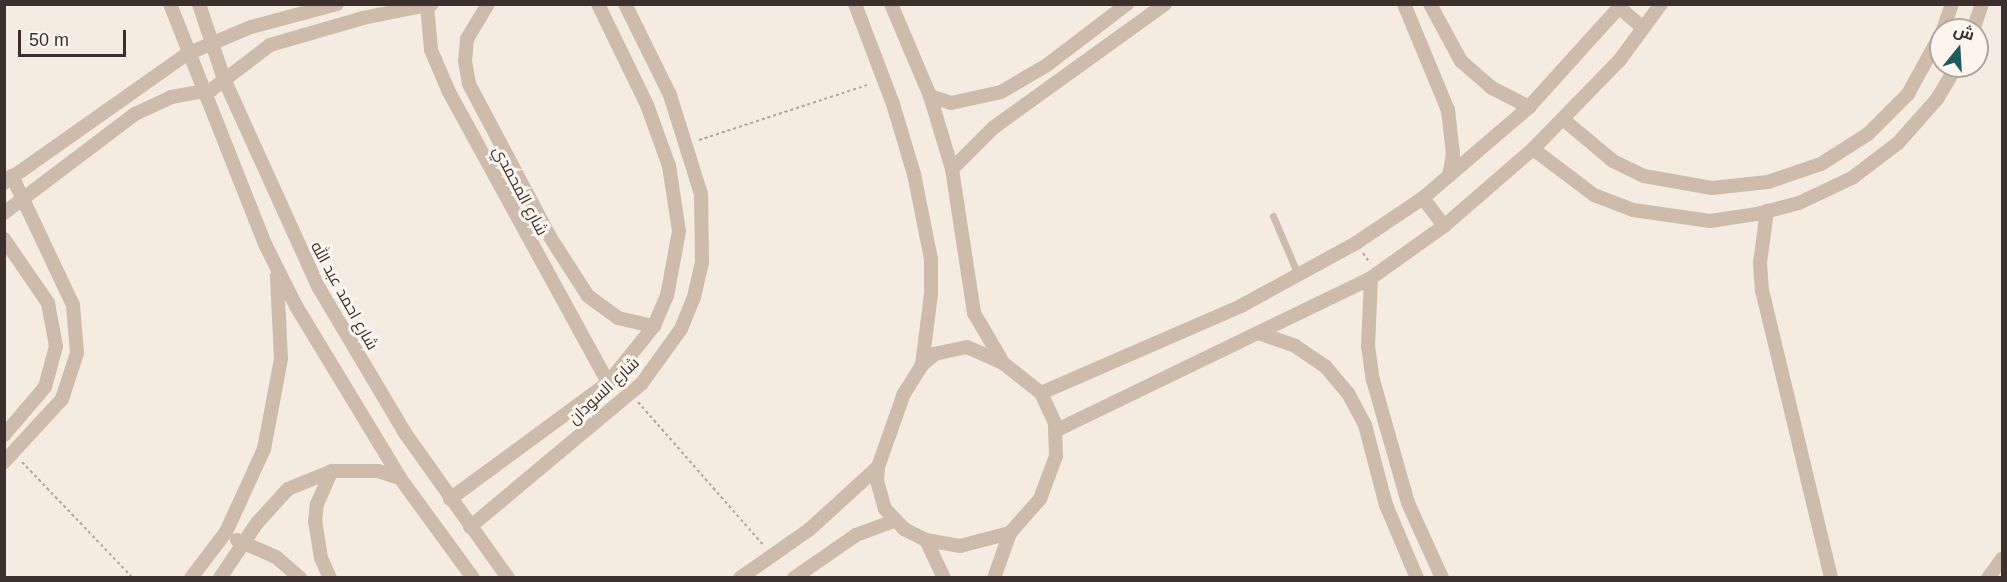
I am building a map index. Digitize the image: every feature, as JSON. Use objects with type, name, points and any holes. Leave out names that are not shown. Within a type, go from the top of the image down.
[{"type":"street","points":[[170,4],[187,54],[277,268],[400,478],[473,578]]},
{"type":"street","name":"شارع احمد عبد الله","points":[[199,4],[224,79],[319,288],[371,378],[450,499],[508,578]]},
{"type":"street","points":[[9,458],[62,399],[77,353],[73,305],[21,197],[8,179],[187,54],[251,27],[337,4]]},
{"type":"street","points":[[4,213],[21,197],[135,114],[171,97],[203,93],[256,52],[284,39],[432,4]]},
{"type":"street","name":"شارع المحمدي","points":[[488,4],[468,39],[465,62],[475,94],[550,237],[588,296],[618,318],[654,326]]},
{"type":"street","name":"شارع السودان","points":[[470,526],[631,393],[662,358],[681,329],[702,264],[701,194],[687,144],[670,95],[625,4]]},
{"type":"street","points":[[855,4],[884,79],[914,174],[931,259],[931,294],[922,365],[903,396],[878,467],[880,496],[894,521],[927,540],[960,546],[1010,533]]},
{"type":"street","points":[[891,4],[930,96],[952,169],[974,313],[1004,363]]},
{"type":"street","points":[[930,96],[951,103],[1001,92],[1047,65],[1127,4]]},
{"type":"street","points":[[952,169],[993,128],[1165,4]]},
{"type":"street","points":[[1404,4],[1448,110],[1453,143],[1449,176]]},
{"type":"street","points":[[1430,4],[1461,61],[1492,88],[1529,107]]},
{"type":"street","points":[[1057,430],[1261,333],[1374,276],[1444,226],[1564,120],[1619,61],[1661,4]]},
{"type":"street","name":"شارع المحمدي","points":[[427,5],[430,50],[448,92],[608,383]]},
{"type":"street","name":"شارع السودان","points":[[450,499],[608,383],[654,326],[676,264],[675,198],[647,105],[596,5]]},
{"type":"street","points":[[1041,393],[1299,277],[1356,243],[1423,198],[1529,107],[1621,6],[1643,28]]},
{"type":"street","points":[[1564,120],[1613,162],[1644,176],[1712,188],[1768,182],[1821,164],[1868,134],[1908,94],[1929,56]]},
{"type":"street","points":[[1533,149],[1594,195],[1633,210],[1710,221],[1799,203],[1852,178],[1898,143],[1937,99],[1950,78]]},
{"type":"street","points":[[1423,198],[1444,226]]},
{"type":"street","points":[[1767,211],[1760,263],[1762,290],[1831,578]]},
{"type":"street","points":[[4,239],[48,303],[56,346],[45,387],[4,435]]},
{"type":"street","points":[[190,578],[226,532],[260,459],[275,405],[281,359],[277,268]]},
{"type":"street","points":[[1374,276],[1368,334],[1372,380],[1408,503],[1442,578]]},
{"type":"street","points":[[1261,333],[1295,346],[1325,366],[1348,393],[1365,425],[1386,505],[1417,578]]},
{"type":"street","points":[[922,365],[950,348],[966,347],[1004,363],[1041,393],[1057,430],[1050,478],[1040,499],[1010,533],[994,578]]},
{"type":"street","points":[[740,578],[810,529],[878,467]]},
{"type":"street","points":[[220,578],[243,544],[288,489],[332,471],[378,471],[400,478]]},
{"type":"street","points":[[330,578],[321,558],[315,522],[317,504],[332,471]]},
{"type":"street","points":[[794,578],[856,536],[894,521]]},
{"type":"street","points":[[226,532],[243,544],[276,557],[300,578]]},
{"type":"street","points":[[927,540],[944,578]]},
{"type":"street","points":[[1988,578],[2002,559]]},
{"type":"lane","points":[[1273,216],[1299,277]]},
{"type":"path","points":[[687,144],[884,79]]},
{"type":"path","points":[[1356,243],[1374,276]]},
{"type":"path","points":[[631,393],[772,555]]},
{"type":"path","points":[[9,458],[134,578]]}]
